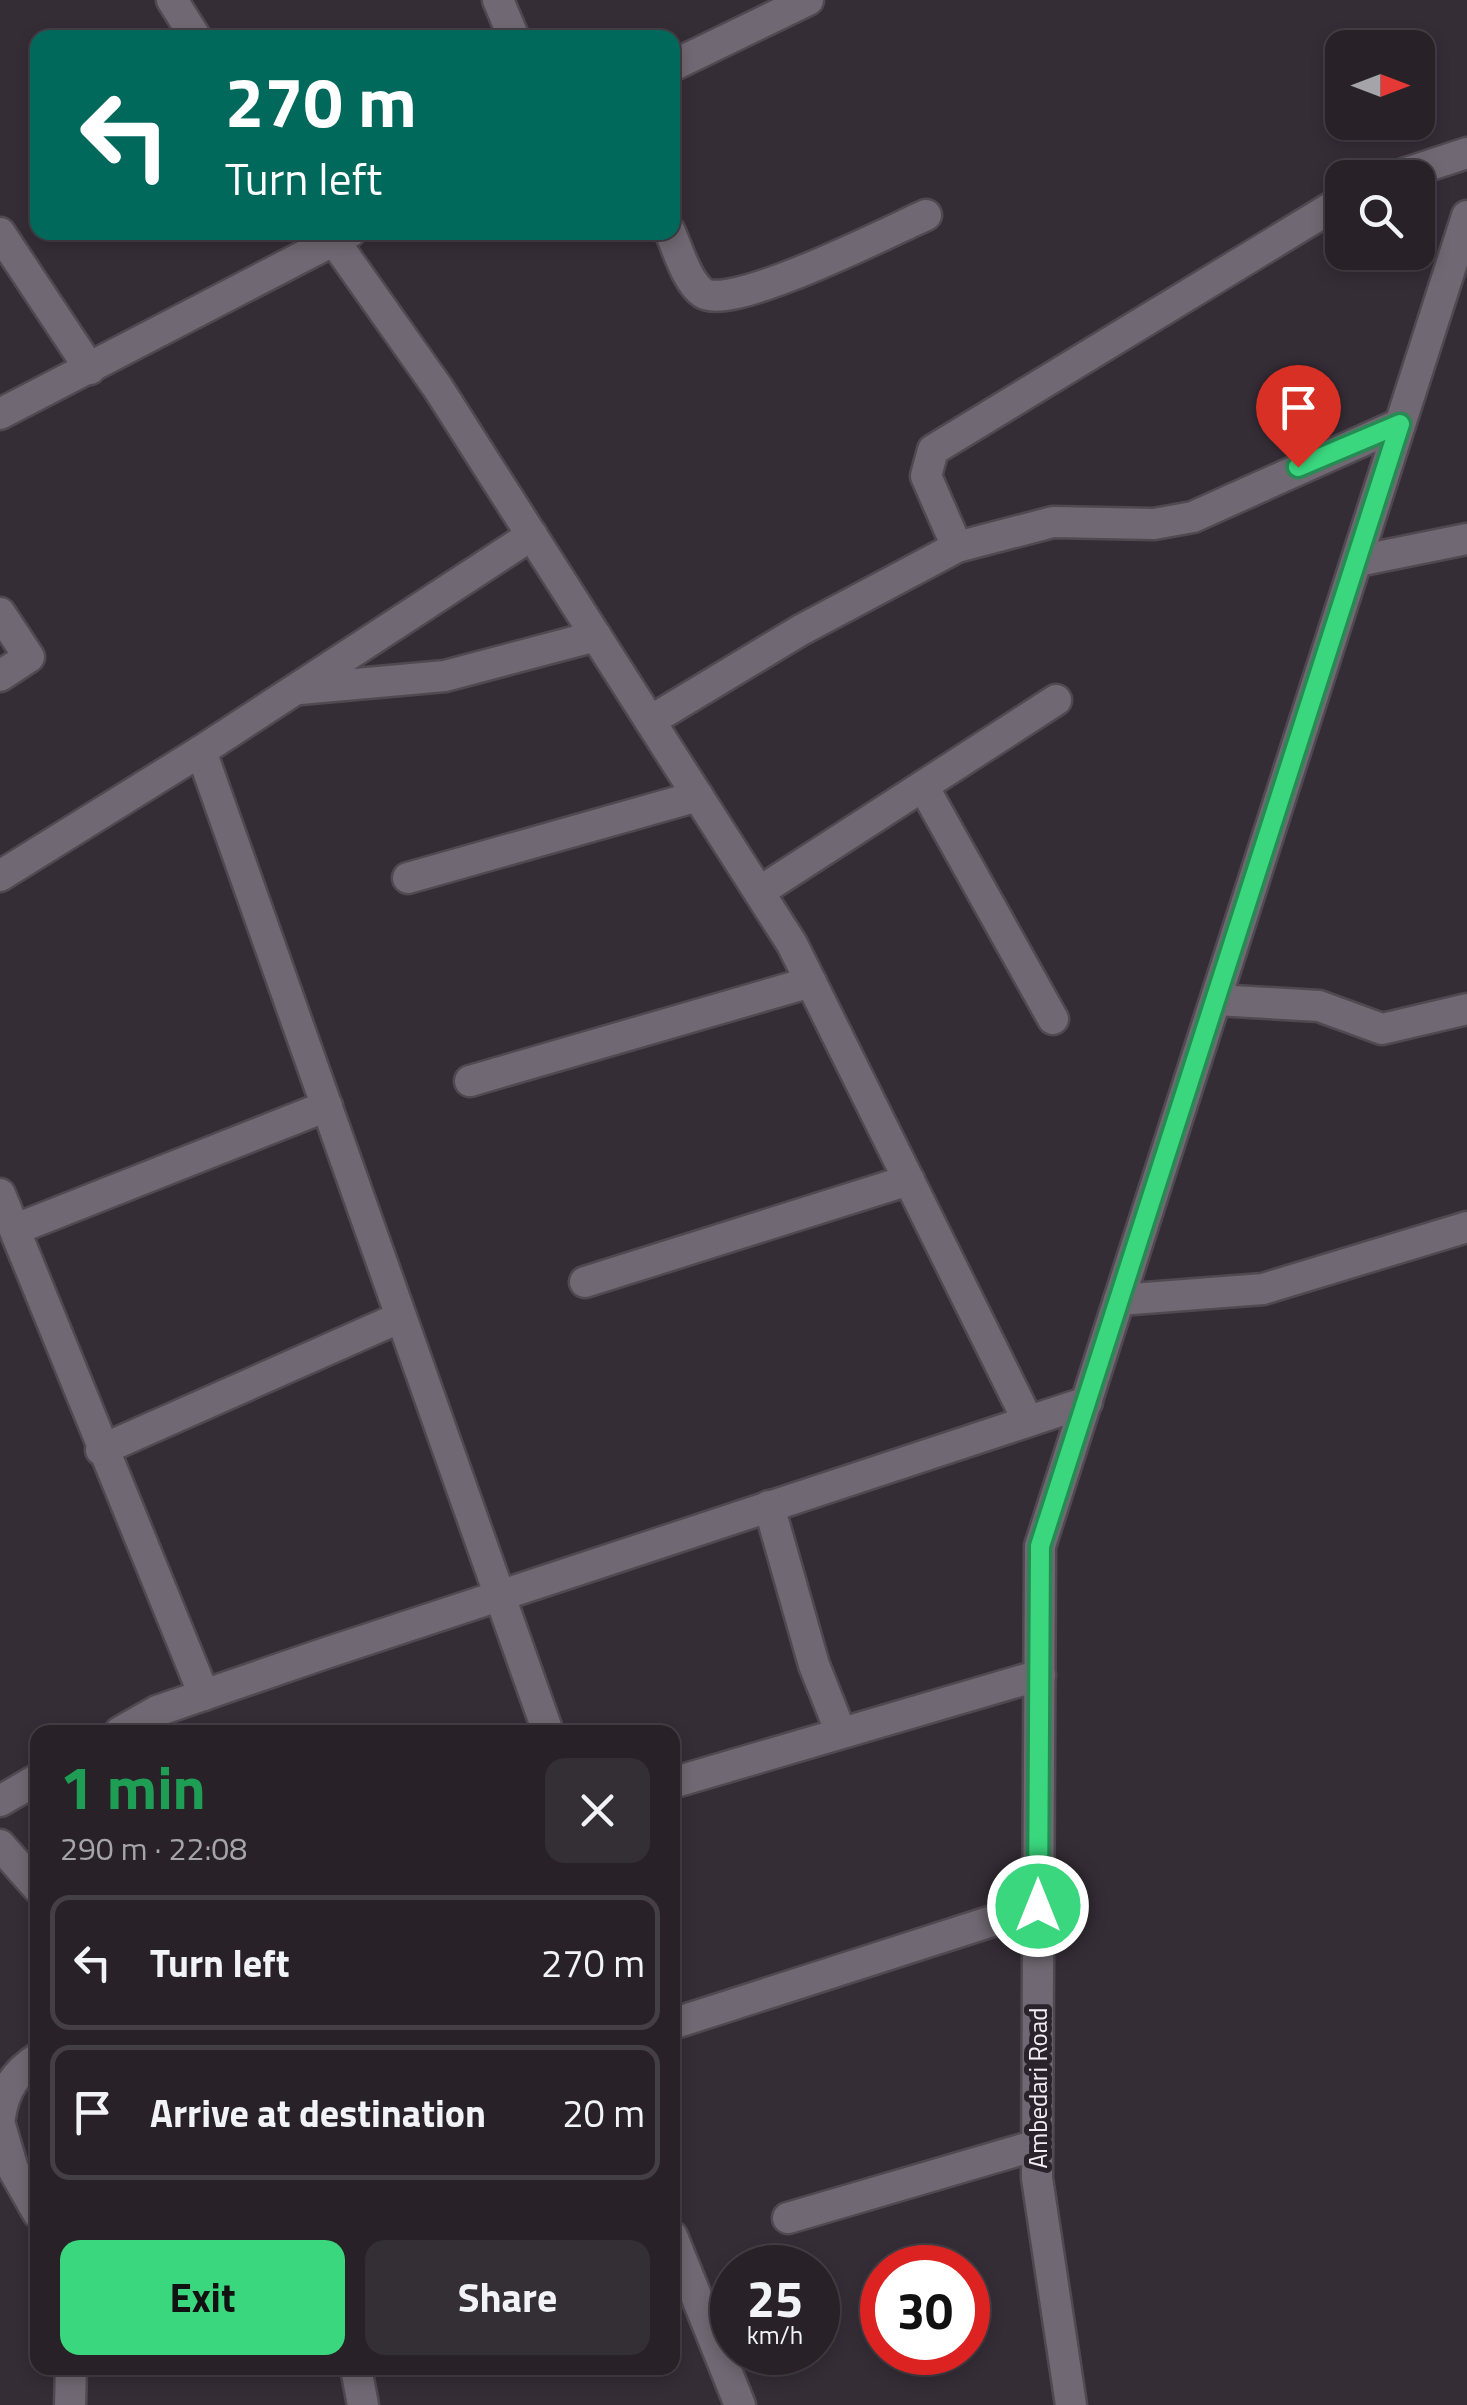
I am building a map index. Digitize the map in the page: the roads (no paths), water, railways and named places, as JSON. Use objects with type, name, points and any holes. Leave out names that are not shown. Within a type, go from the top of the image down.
[{"type":"street","points":[[172,0],[191,30]]},
{"type":"street","points":[[498,0],[511,30]]},
{"type":"street","points":[[680,62],[808,0]]},
{"type":"street","points":[[1435,164],[1467,153]]},
{"type":"street","points":[[957,548],[926,476],[933,450],[1325,211]]},
{"type":"street","points":[[674,240],[694,284],[704,294],[720,298],[759,288],[926,215]]},
{"type":"street","name":"Ambedari Road","points":[[1071,2405],[1037,2178],[1040,1546],[1466,225]]},
{"type":"street","points":[[0,232],[90,369]]},
{"type":"street","points":[[0,414],[328,240]]},
{"type":"street","points":[[340,240],[759,892],[810,982],[1028,1421]]},
{"type":"street","points":[[650,721],[801,630],[957,548],[1053,522],[1154,524],[1194,517],[1400,424]]},
{"type":"street","points":[[0,876],[202,751],[532,534]]},
{"type":"street","points":[[1358,561],[1467,538]]},
{"type":"street","points":[[0,613],[28,657],[0,676]]},
{"type":"street","points":[[294,690],[445,676],[596,636]]},
{"type":"street","points":[[759,892],[1056,700]]},
{"type":"street","points":[[202,751],[546,1725]]},
{"type":"street","points":[[922,786],[1053,1019]]},
{"type":"street","points":[[408,878],[698,796]]},
{"type":"street","points":[[470,1082],[810,982]]},
{"type":"street","points":[[1216,1000],[1319,1006],[1382,1029],[1467,1009]]},
{"type":"street","points":[[16,1230],[327,1106]]},
{"type":"street","points":[[585,1282],[908,1180]]},
{"type":"street","points":[[0,1194],[101,1450],[204,1695]]},
{"type":"street","points":[[1119,1300],[1263,1289],[1467,1227]]},
{"type":"street","points":[[101,1450],[401,1317]]},
{"type":"street","points":[[132,1725],[157,1711],[204,1695],[1086,1402]]},
{"type":"street","points":[[769,1506],[814,1665],[841,1734]]},
{"type":"street","points":[[680,1781],[1040,1675]]},
{"type":"street","points":[[0,1801],[30,1784]]},
{"type":"street","points":[[0,1845],[30,1879]]},
{"type":"street","points":[[680,2021],[1038,1906]]},
{"type":"street","points":[[0,2116],[4,2094],[21,2069],[30,2063]]},
{"type":"street","points":[[0,2125],[12,2169],[30,2199]]},
{"type":"street","points":[[788,2218],[1037,2145]]},
{"type":"street","points":[[680,2256],[740,2405]]},
{"type":"street","points":[[70,2405],[71,2375]]},
{"type":"street","points":[[357,2375],[363,2405]]}]
